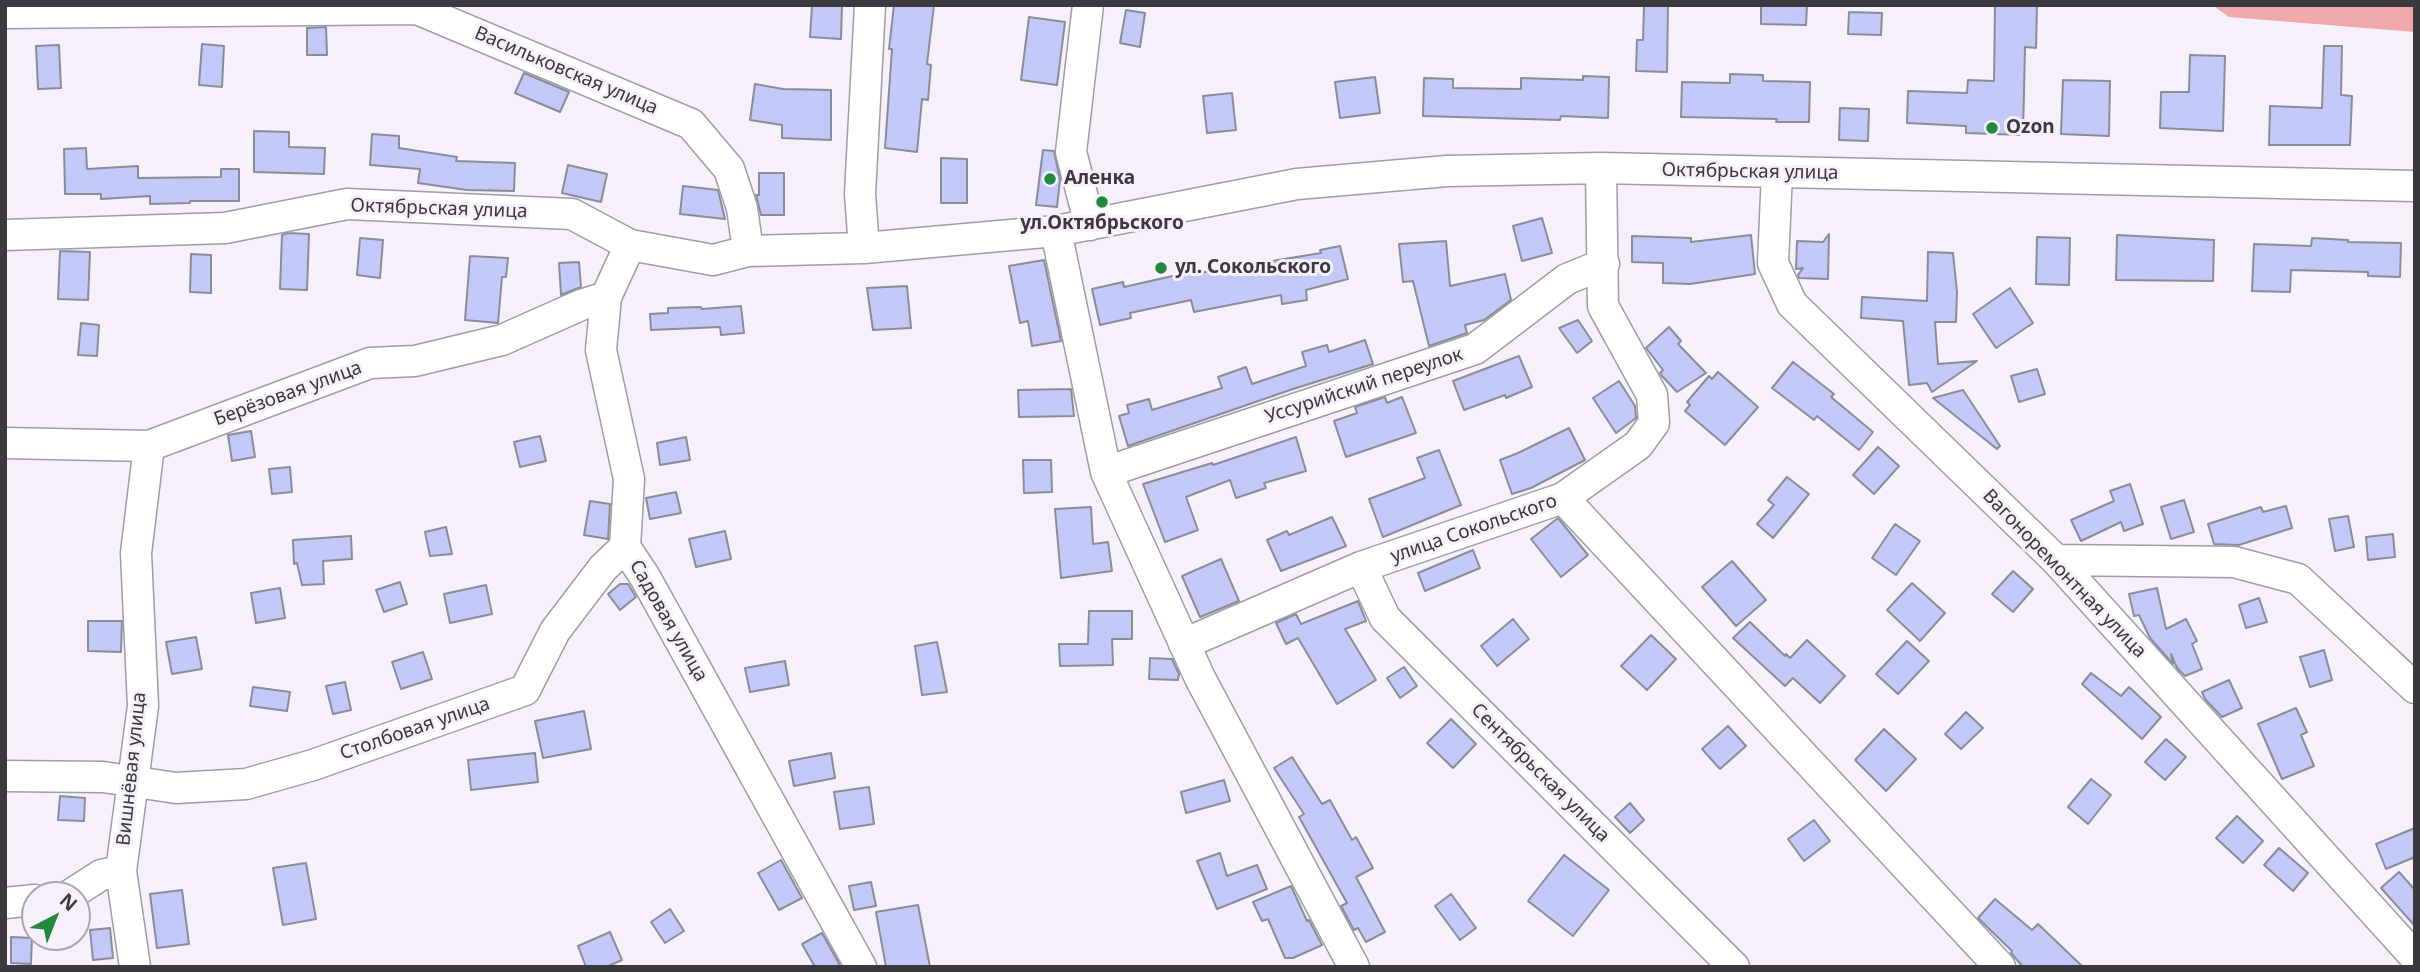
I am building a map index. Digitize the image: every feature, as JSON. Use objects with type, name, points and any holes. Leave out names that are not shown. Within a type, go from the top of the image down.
[{"type":"street","points":[[864,248],[859,194],[870,5]]},
{"type":"street","points":[[1088,5],[1071,152],[1090,225]]},
{"type":"street","name":"Васильковская улица","points":[[5,13],[417,9],[691,124],[729,169],[742,208],[748,251]]},
{"type":"street","name":"Октябрьская улица","points":[[5,235],[225,228],[346,204],[572,214],[629,245],[713,260],[748,251],[864,248],[1056,231],[1297,184],[1447,171],[1601,168],[2415,186]]},
{"type":"street","name":"улица Сокольского","points":[[1184,644],[1361,568],[1563,498],[1638,444],[1654,424],[1652,395],[1603,306],[1601,168]]},
{"type":"street","name":"Вагоноремонтная улица","points":[[1777,173],[1773,262],[1792,304],[2056,560],[2415,957]]},
{"type":"street","points":[[1056,231],[1105,472],[1200,678],[1354,967]]},
{"type":"street","name":"Садовая улица","points":[[629,245],[606,297],[601,349],[629,479],[625,547],[645,577],[861,967]]},
{"type":"street","name":"Уссурийский переулок","points":[[1105,472],[1475,349],[1567,279],[1604,264]]},
{"type":"street","name":"Берёзовая улица","points":[[5,443],[149,446],[370,363],[415,361],[502,340],[581,305],[606,297]]},
{"type":"street","name":"Вишнёвая улица","points":[[135,967],[121,871],[143,706],[136,554],[149,446]]},
{"type":"street","points":[[1563,498],[2000,967]]},
{"type":"street","name":"Столбовая улица","points":[[5,776],[103,777],[176,788],[246,784],[313,765],[525,690],[555,631],[603,568],[625,547]]},
{"type":"street","points":[[2056,560],[2234,562],[2298,579],[2415,688]]},
{"type":"street","name":"Сентябрьская улица","points":[[1361,568],[1385,618],[1734,967]]},
{"type":"street","points":[[91,881],[101,875],[121,871]]},
{"type":"shaded area","points":[[2212,5],[2415,5],[2415,32],[2229,17]]},
{"type":"building","points":[[812,5],[842,5],[841,39],[810,37]]},
{"type":"building","points":[[894,5],[934,5],[927,64],[931,65],[928,100],[922,99],[917,152],[885,148],[892,49],[889,49]]},
{"type":"building","points":[[1644,5],[1668,5],[1667,72],[1636,71],[1637,40],[1643,40]]},
{"type":"building","points":[[1761,5],[1807,5],[1806,25],[1761,24]]},
{"type":"building","points":[[1995,5],[2037,5],[2036,48],[2025,47],[2023,135],[1966,133],[1966,126],[1907,123],[1908,91],[1967,93],[1968,80],[1994,81]]},
{"type":"building","points":[[1126,10],[1145,13],[1140,47],[1120,43]]},
{"type":"building","points":[[1849,12],[1882,13],[1881,35],[1848,34]]},
{"type":"building","points":[[1029,17],[1065,22],[1057,85],[1021,80]]},
{"type":"building","points":[[326,27],[327,55],[307,55],[307,28]]},
{"type":"building","points":[[202,44],[224,46],[222,87],[199,85]]},
{"type":"building","points":[[59,45],[61,88],[38,89],[36,46]]},
{"type":"building","points":[[2324,46],[2342,46],[2341,95],[2352,96],[2350,145],[2269,145],[2270,106],[2322,108]]},
{"type":"building","points":[[2190,55],[2225,56],[2223,131],[2160,128],[2161,92],[2189,92]]},
{"type":"building","points":[[524,73],[569,92],[560,112],[515,93]]},
{"type":"building","points":[[1730,74],[1763,75],[1763,81],[1810,82],[1809,122],[1681,117],[1682,82],[1730,83]]},
{"type":"building","points":[[1583,76],[1609,77],[1608,118],[1561,116],[1560,120],[1423,116],[1424,78],[1453,79],[1453,88],[1521,89],[1521,78],[1583,80]]},
{"type":"building","points":[[1375,77],[1380,113],[1340,118],[1335,82]]},
{"type":"building","points":[[2063,80],[2110,81],[2109,136],[2061,134]]},
{"type":"building","points":[[755,84],[783,89],[831,90],[831,140],[782,138],[782,125],[750,120]]},
{"type":"building","points":[[1232,93],[1236,130],[1207,133],[1203,96]]},
{"type":"building","points":[[1840,108],[1869,109],[1868,141],[1839,140]]},
{"type":"building","points":[[254,131],[289,132],[289,147],[325,148],[324,174],[254,172]]},
{"type":"building","points":[[372,134],[399,136],[399,148],[457,157],[456,161],[515,163],[514,191],[467,190],[418,183],[420,169],[370,165]]},
{"type":"building","points":[[86,148],[87,169],[138,166],[138,178],[221,177],[221,169],[239,169],[239,201],[150,204],[150,196],[101,199],[101,194],[65,194],[64,149]]},
{"type":"building","name":"Аленка","points":[[1043,150],[1054,151],[1060,180],[1057,207],[1036,205]]},
{"type":"building","points":[[941,158],[967,159],[967,203],[941,203]]},
{"type":"building","points":[[568,165],[607,174],[601,202],[562,193]]},
{"type":"building","points":[[759,173],[784,173],[784,215],[761,215],[756,195],[759,195]]},
{"type":"building","points":[[683,186],[718,190],[725,219],[680,214]]},
{"type":"building","points":[[1542,218],[1552,253],[1522,261],[1513,226]]},
{"type":"building","points":[[309,234],[307,290],[280,289],[282,235]]},
{"type":"building","points":[[1829,234],[1828,279],[1799,278],[1803,268],[1796,269],[1797,241],[1823,242]]},
{"type":"building","points":[[1751,235],[1755,274],[1690,284],[1663,283],[1663,263],[1632,262],[1632,236],[1691,238],[1691,242]]},
{"type":"building","points":[[2117,235],[2214,240],[2213,281],[2116,280]]},
{"type":"building","points":[[2037,237],[2070,238],[2069,285],[2036,284]]},
{"type":"building","points":[[360,238],[383,240],[380,278],[357,275]]},
{"type":"building","points":[[2312,238],[2401,243],[2400,277],[2368,276],[2368,272],[2291,270],[2290,292],[2252,291],[2254,244],[2311,246]]},
{"type":"building","points":[[1446,241],[1450,286],[1505,274],[1511,300],[1484,320],[1465,325],[1467,333],[1429,346],[1413,281],[1403,282],[1399,244]]},
{"type":"building","points":[[1340,246],[1348,279],[1306,290],[1307,300],[1282,304],[1281,295],[1194,312],[1191,300],[1130,313],[1131,318],[1100,325],[1092,289],[1123,282],[1124,287],[1199,270],[1199,273],[1321,253],[1320,250]]},
{"type":"building","points":[[60,251],[90,252],[88,300],[58,299]]},
{"type":"building","points":[[1928,252],[1953,253],[1957,292],[1956,322],[1935,322],[1938,364],[1977,361],[1932,392],[1927,383],[1909,385],[1903,321],[1861,318],[1862,297],[1927,301]]},
{"type":"building","points":[[191,254],[211,255],[211,293],[190,292]]},
{"type":"building","points":[[470,256],[508,258],[506,277],[502,277],[498,323],[465,320]]},
{"type":"building","points":[[1044,260],[1061,341],[1032,346],[1028,321],[1020,323],[1009,266]]},
{"type":"building","points":[[579,262],[581,287],[561,295],[559,263]]},
{"type":"building","points":[[907,286],[911,328],[873,330],[867,288]]},
{"type":"building","points":[[2010,288],[2033,323],[1996,348],[1973,314]]},
{"type":"building","points":[[741,306],[744,333],[721,335],[720,327],[651,330],[650,314],[668,313],[668,308]]},
{"type":"building","points":[[1578,320],[1592,341],[1577,353],[1559,328]]},
{"type":"building","points":[[81,323],[99,325],[97,356],[78,355]]},
{"type":"building","points":[[1669,327],[1681,341],[1678,344],[1706,373],[1677,392],[1662,376],[1660,373],[1663,370],[1646,348]]},
{"type":"building","points":[[1365,340],[1373,364],[1128,446],[1119,416],[1129,413],[1127,405],[1149,399],[1152,410],[1222,388],[1218,377],[1246,367],[1252,384],[1306,366],[1302,352],[1327,345],[1329,352]]},
{"type":"building","points":[[1519,356],[1532,387],[1464,410],[1453,381]]},
{"type":"building","points":[[1793,362],[1834,394],[1831,397],[1873,432],[1859,450],[1817,416],[1814,420],[1772,388]]},
{"type":"building","points":[[2037,369],[2045,394],[2019,402],[2011,376]]},
{"type":"building","points":[[1718,372],[1758,407],[1725,445],[1685,411],[1690,405],[1687,402],[1709,376],[1712,379]]},
{"type":"building","points":[[1619,381],[1635,406],[1636,418],[1616,433],[1593,398]]},
{"type":"building","points":[[1071,389],[1074,416],[1019,417],[1018,390]]},
{"type":"building","points":[[1963,390],[2000,446],[1997,449],[1933,398]]},
{"type":"building","points":[[1385,397],[1387,403],[1402,397],[1416,433],[1346,457],[1334,421],[1357,413],[1355,407]]},
{"type":"building","points":[[1569,428],[1585,460],[1531,488],[1512,494],[1500,460]]},
{"type":"building","points":[[251,431],[255,457],[232,461],[228,435]]},
{"type":"building","points":[[540,436],[546,461],[520,467],[514,442]]},
{"type":"building","points":[[686,437],[690,460],[660,465],[657,443]]},
{"type":"building","points":[[1296,437],[1306,471],[1264,483],[1266,488],[1236,498],[1230,480],[1186,497],[1198,530],[1165,542],[1143,484],[1212,463],[1213,465]]},
{"type":"building","points":[[1878,447],[1899,466],[1874,494],[1853,475]]},
{"type":"building","points":[[1439,450],[1461,505],[1383,537],[1369,499],[1425,478],[1417,458]]},
{"type":"building","points":[[1023,460],[1051,460],[1052,492],[1024,493]]},
{"type":"building","points":[[290,467],[292,492],[272,494],[269,469]]},
{"type":"building","points":[[1787,477],[1809,494],[1773,538],[1757,524],[1774,505],[1768,500]]},
{"type":"building","points":[[2130,484],[2143,524],[2124,531],[2121,522],[2081,541],[2071,520],[2114,501],[2110,491]]},
{"type":"building","points":[[676,492],[681,513],[650,519],[646,498]]},
{"type":"building","points":[[2184,500],[2194,532],[2171,539],[2161,507]]},
{"type":"building","points":[[590,501],[610,504],[608,539],[584,535]]},
{"type":"building","points":[[2286,506],[2292,528],[2239,545],[2214,544],[2208,524],[2261,507],[2263,512]]},
{"type":"building","points":[[1091,507],[1093,544],[1108,542],[1112,571],[1061,578],[1055,509]]},
{"type":"building","points":[[2348,516],[2354,547],[2335,551],[2329,519]]},
{"type":"building","points":[[1332,517],[1346,546],[1281,571],[1267,540],[1287,531],[1289,535]]},
{"type":"building","points":[[1558,518],[1588,555],[1561,577],[1531,539]]},
{"type":"building","points":[[1895,524],[1920,541],[1896,575],[1872,558]]},
{"type":"building","points":[[446,527],[452,554],[430,556],[425,532]]},
{"type":"building","points":[[725,531],[731,559],[696,567],[689,539]]},
{"type":"building","points":[[2393,534],[2395,557],[2368,560],[2366,537]]},
{"type":"building","points":[[351,536],[352,559],[323,561],[324,584],[302,585],[297,563],[294,564],[293,540]]},
{"type":"building","points":[[1473,550],[1480,568],[1425,591],[1418,573]]},
{"type":"building","points":[[1221,559],[1239,601],[1200,617],[1182,576]]},
{"type":"building","points":[[1732,561],[1766,600],[1736,626],[1702,587]]},
{"type":"building","points":[[2013,571],[2033,589],[2013,612],[1992,594]]},
{"type":"building","points":[[400,582],[407,604],[384,612],[376,590]]},
{"type":"building","points":[[1912,583],[1945,613],[1920,641],[1887,610]]},
{"type":"building","points":[[620,584],[628,584],[636,597],[620,610],[608,594]]},
{"type":"building","points":[[486,585],[492,614],[450,623],[444,594]]},
{"type":"building","points":[[280,588],[285,618],[256,623],[251,593]]},
{"type":"building","points":[[2157,588],[2166,629],[2186,619],[2197,641],[2192,644],[2202,669],[2185,676],[2177,668],[2171,654],[2173,664],[2150,638],[2139,615],[2134,616],[2129,594]]},
{"type":"building","points":[[2259,598],[2267,622],[2246,628],[2239,605]]},
{"type":"building","points":[[1358,601],[1366,621],[1345,629],[1376,680],[1337,704],[1298,638],[1286,644],[1276,623],[1296,614],[1301,624]]},
{"type":"building","points":[[1089,611],[1132,611],[1132,639],[1112,639],[1113,665],[1060,666],[1059,644],[1088,644]]},
{"type":"building","points":[[1513,619],[1529,639],[1497,666],[1481,646]]},
{"type":"building","points":[[88,621],[122,621],[121,652],[88,651]]},
{"type":"building","points":[[1750,622],[1790,658],[1807,640],[1845,676],[1820,703],[1793,678],[1785,686],[1733,638]]},
{"type":"building","points":[[1651,635],[1676,659],[1647,690],[1621,666]]},
{"type":"building","points":[[196,637],[202,669],[172,674],[166,642]]},
{"type":"building","points":[[1907,641],[1929,661],[1898,694],[1876,674]]},
{"type":"building","points":[[937,642],[947,692],[922,695],[915,646]]},
{"type":"building","points":[[2324,650],[2332,680],[2310,687],[2300,657]]},
{"type":"building","points":[[423,652],[432,679],[401,689],[392,662]]},
{"type":"building","points":[[1150,658],[1172,659],[1179,674],[1178,680],[1149,679]]},
{"type":"building","points":[[785,661],[789,685],[750,692],[745,668]]},
{"type":"building","points":[[1404,667],[1417,686],[1400,698],[1387,678]]},
{"type":"building","points":[[2091,673],[2121,696],[2129,687],[2161,717],[2142,739],[2082,684]]},
{"type":"building","points":[[2229,680],[2242,708],[2222,717],[2202,692]]},
{"type":"building","points":[[345,682],[351,710],[333,714],[326,686]]},
{"type":"building","points":[[253,687],[290,692],[287,711],[250,706]]},
{"type":"building","points":[[2296,708],[2307,732],[2301,735],[2314,766],[2282,779],[2258,724]]},
{"type":"building","points":[[584,711],[591,749],[543,758],[535,721]]},
{"type":"building","points":[[1966,712],[1983,728],[1961,749],[1945,734]]},
{"type":"building","points":[[1451,719],[1476,744],[1453,768],[1427,743]]},
{"type":"building","points":[[1728,726],[1746,746],[1720,769],[1702,749]]},
{"type":"building","points":[[1884,729],[1916,759],[1886,791],[1855,760]]},
{"type":"building","points":[[2166,739],[2186,757],[2165,780],[2145,762]]},
{"type":"building","points":[[535,753],[538,782],[471,790],[468,760]]},
{"type":"building","points":[[831,753],[835,778],[794,786],[789,761]]},
{"type":"building","points":[[1292,757],[1322,804],[1330,800],[1352,840],[1356,837],[1373,868],[1356,877],[1385,932],[1366,942],[1358,928],[1354,930],[1341,906],[1347,903],[1299,817],[1304,814],[1274,768]]},
{"type":"building","points":[[2091,779],[2111,795],[2088,824],[2068,807]]},
{"type":"building","points":[[1224,780],[1230,801],[1186,813],[1181,792]]},
{"type":"building","points":[[869,787],[874,824],[840,829],[834,792]]},
{"type":"building","points":[[60,796],[85,798],[84,821],[58,820]]},
{"type":"building","points":[[1630,803],[1644,820],[1630,833],[1615,817]]},
{"type":"building","points":[[2237,816],[2263,841],[2243,863],[2216,838]]},
{"type":"building","points":[[1814,820],[1830,841],[1804,861],[1788,839]]},
{"type":"building","points":[[2415,828],[2415,857],[2386,869],[2376,844]]},
{"type":"building","points":[[2279,848],[2308,873],[2293,891],[2264,865]]},
{"type":"building","points":[[1220,853],[1227,876],[1257,865],[1267,889],[1217,909],[1197,861]]},
{"type":"building","points":[[1564,855],[1609,890],[1573,936],[1528,901]]},
{"type":"building","points":[[781,860],[802,898],[779,910],[758,873]]},
{"type":"building","points":[[306,863],[316,919],[283,925],[273,868]]},
{"type":"building","points":[[2399,872],[2415,890],[2415,926],[2381,888]]},
{"type":"building","points":[[871,882],[876,906],[854,910],[849,886]]},
{"type":"building","points":[[1291,886],[1307,921],[1309,920],[1322,945],[1293,958],[1285,958],[1268,919],[1262,921],[1253,902]]},
{"type":"building","points":[[182,890],[189,944],[157,948],[150,894]]},
{"type":"building","points":[[1451,894],[1476,928],[1460,940],[1435,906]]},
{"type":"building","points":[[1995,899],[2032,930],[2038,924],[2083,967],[2023,967],[2012,951],[1978,918]]},
{"type":"building","points":[[918,905],[930,967],[886,967],[876,912]]},
{"type":"building","points":[[670,909],[684,931],[665,943],[651,922]]},
{"type":"building","points":[[110,928],[113,958],[93,960],[91,930]]},
{"type":"building","points":[[610,932],[622,960],[606,967],[586,967],[578,946]]},
{"type":"building","points":[[822,933],[841,967],[815,967],[802,944]]},
{"type":"building","points":[[11,937],[21,937],[21,951],[32,951],[31,964],[11,963]]},
{"type":"place","name":"Ozon","points":[[1992,128]]},
{"type":"place","name":"Аленка","points":[[1050,179]]},
{"type":"place","name":"ул.Октябрьского","points":[[1102,202]]},
{"type":"place","name":"ул. Сокольского","points":[[1161,268]]}]
